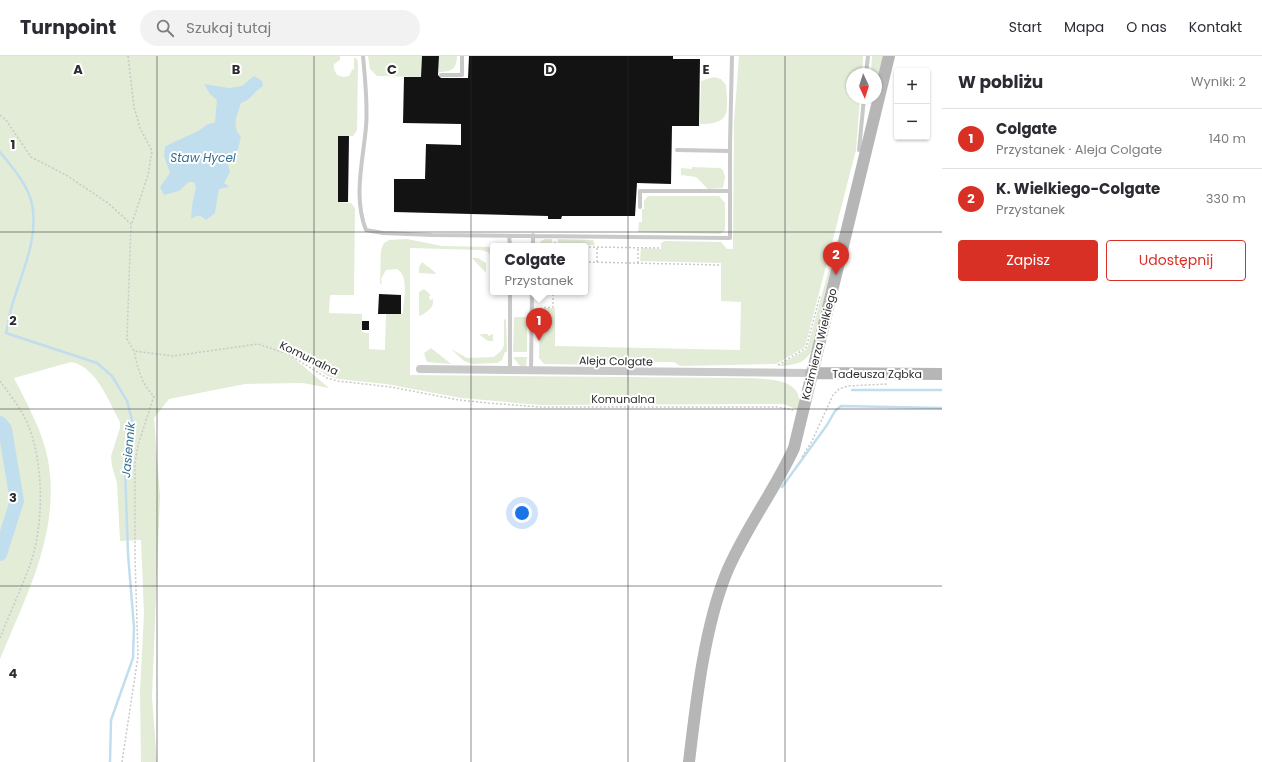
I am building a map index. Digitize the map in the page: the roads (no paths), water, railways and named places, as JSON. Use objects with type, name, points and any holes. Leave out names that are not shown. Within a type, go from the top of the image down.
[{"type":"street","name":"Kazimierza Wielkiego","points":[[689,762],[695,711],[712,617],[726,575],[744,534],[783,472],[794,448],[811,373],[846,239],[889,56]]},
{"type":"street","name":"Aleja Colgate","points":[[420,369],[811,373]]},
{"type":"street","name":"Tadeusza Ząbka","points":[[811,373],[942,374]]},
{"type":"lane","points":[[363,56],[366,126],[360,167],[361,212],[366,230],[384,233],[509,236],[730,238],[732,56]]},
{"type":"lane","points":[[441,75],[462,75],[462,56]]},
{"type":"lane","points":[[867,68],[868,56]]},
{"type":"lane","points":[[859,150],[863,104]]},
{"type":"lane","points":[[677,150],[730,151]]},
{"type":"lane","points":[[640,207],[640,191],[730,191]]},
{"type":"lane","points":[[509,236],[510,243]]},
{"type":"lane","points":[[533,236],[533,243]]},
{"type":"lane","points":[[510,295],[510,370]]},
{"type":"lane","points":[[531,371],[532,295]]},
{"type":"water","name":"Staw Hycel","points":[[254,76],[262,81],[263,86],[247,100],[241,103],[236,121],[236,129],[241,137],[238,149],[228,164],[230,172],[224,183],[229,187],[219,189],[215,213],[206,220],[199,216],[195,216],[191,219],[196,187],[194,182],[189,182],[179,191],[164,195],[160,187],[170,173],[164,156],[165,147],[198,131],[208,124],[215,123],[217,100],[210,94],[204,84],[229,88],[242,86]]},
{"type":"waterway","name":"Jasiennik","points":[[0,152],[19,176],[27,190],[32,204],[34,217],[28,256],[11,309],[6,333],[97,363],[112,376],[127,401],[132,420],[125,467],[128,554],[134,627],[133,658],[111,720],[110,762]]},
{"type":"waterway","points":[[852,390],[942,390]]},
{"type":"waterway","points":[[782,487],[827,425],[835,411],[841,406],[942,408]]},
{"type":"waterway","points":[[0,423],[5,429],[17,501],[0,554]]},
{"type":"place","name":"K. Wielkiego-Colgate","points":[[836,275]]},
{"type":"place","name":"Colgate","points":[[539,341]]}]
